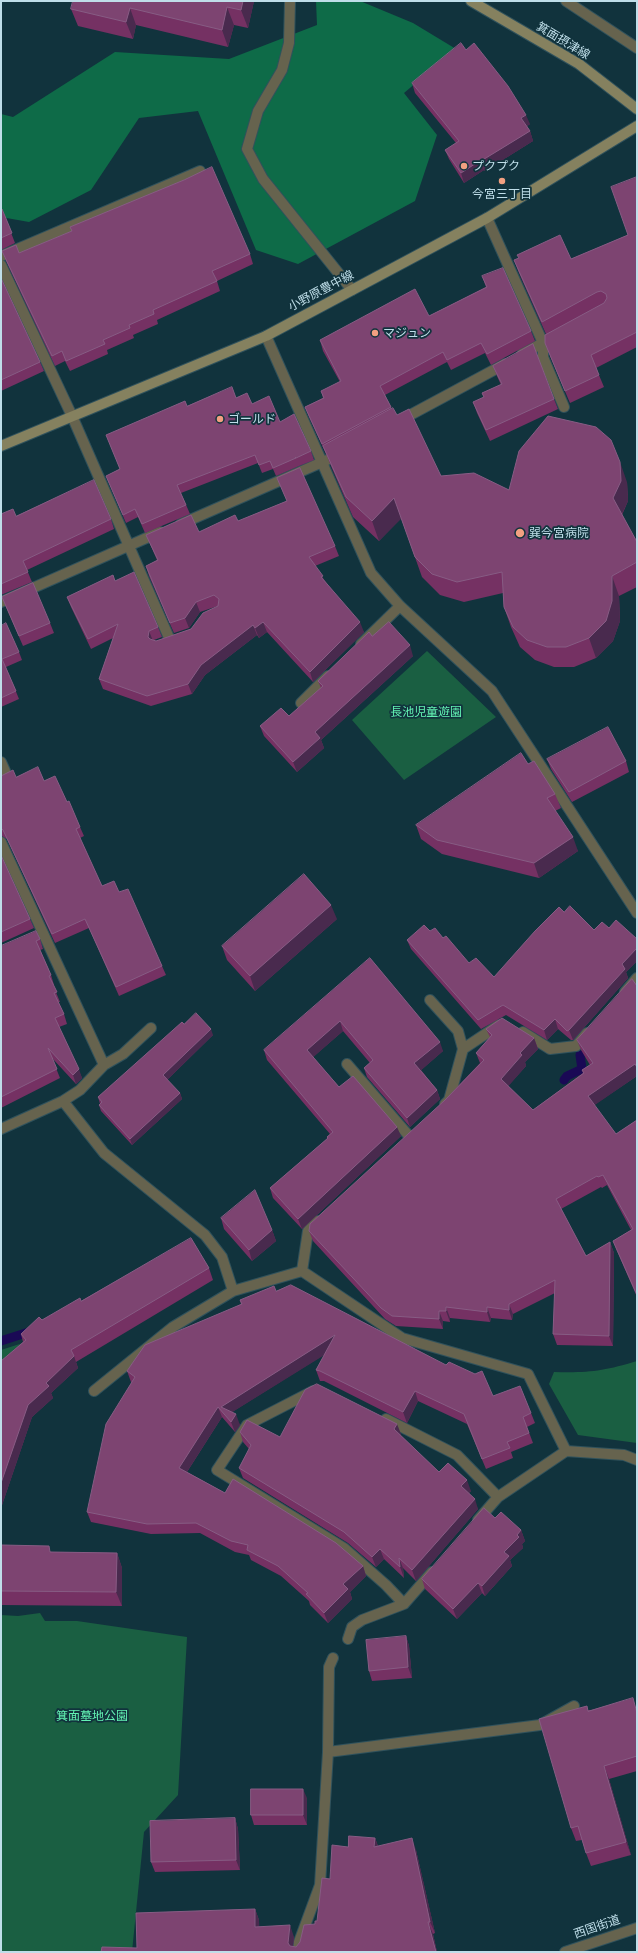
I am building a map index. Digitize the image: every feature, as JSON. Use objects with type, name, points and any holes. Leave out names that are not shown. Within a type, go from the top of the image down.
[{"type":"street","points":[[290,1],[289,43],[282,70],[258,111],[247,149],[263,179],[352,290]]},
{"type":"street","name":"箕面摂津線","points":[[471,1],[579,64],[637,110]]},
{"type":"street","points":[[566,1],[637,48]]},
{"type":"street","name":"小野原豊中線","points":[[1,446],[266,336],[487,218],[637,126]]},
{"type":"street","points":[[1,256],[200,171]]},
{"type":"street","points":[[487,218],[543,343],[543,356],[564,407]]},
{"type":"street","points":[[1,265],[72,416],[170,640]]},
{"type":"street","points":[[391,425],[563,332]]},
{"type":"street","points":[[266,336],[372,573],[400,606],[492,691],[637,913]]},
{"type":"street","points":[[1,602],[336,455]]},
{"type":"street","points":[[356,649],[400,606]]},
{"type":"street","points":[[158,645],[182,637]]},
{"type":"street","points":[[301,703],[334,671]]},
{"type":"street","points":[[1,762],[5,771],[1,773]]},
{"type":"street","points":[[1,842],[38,934],[104,1064]]},
{"type":"street","points":[[616,1001],[637,978]]},
{"type":"street","points":[[430,1000],[458,1030],[463,1049],[449,1100],[437,1111]]},
{"type":"street","points":[[463,1049],[506,1021],[550,1049],[576,1046],[596,1024]]},
{"type":"street","points":[[1,1129],[63,1102],[80,1090],[104,1064],[123,1054],[151,1028]]},
{"type":"street","points":[[347,1064],[409,1136]]},
{"type":"street","points":[[63,1102],[104,1153],[205,1234],[222,1257],[233,1291]]},
{"type":"street","points":[[302,1271],[308,1231],[325,1215]]},
{"type":"street","points":[[94,1391],[173,1327],[233,1291],[302,1271],[402,1338],[528,1374],[566,1451]]},
{"type":"street","points":[[321,1387],[247,1425],[217,1470],[344,1548],[386,1585],[404,1604]]},
{"type":"street","points":[[375,1414],[457,1455],[498,1497]]},
{"type":"street","points":[[473,1526],[498,1497],[566,1451],[624,1455],[637,1460]]},
{"type":"street","points":[[348,1639],[352,1627],[362,1620],[404,1604],[437,1566]]},
{"type":"street","points":[[298,1952],[299,1942],[320,1885],[328,1752],[329,1667],[333,1658]]},
{"type":"street","points":[[328,1752],[540,1725],[574,1706]]},
{"type":"street","name":"西国街道","points":[[565,1952],[637,1928]]},
{"type":"green space","points":[[316,1],[360,1],[413,23],[456,49],[404,93],[437,135],[415,201],[298,264],[256,250],[198,111],[139,118],[91,190],[29,222],[1,217],[1,114],[13,117],[115,52],[229,59],[317,25]]},
{"type":"green space","name":"長池児童遊園","points":[[427,651],[496,717],[404,780],[352,720]]},
{"type":"green space","points":[[29,1341],[1,1369],[1,1350]]},
{"type":"green space","points":[[637,1361],[637,1443],[578,1435],[549,1384],[554,1372],[596,1371]]},
{"type":"green space","name":"箕面墓地公園","points":[[40,1613],[45,1621],[77,1621],[187,1637],[178,1795],[144,1832],[132,1952],[1,1952],[1,1615],[18,1616]]},
{"type":"building","points":[[73,1],[243,1],[241,10],[227,7],[222,30],[130,8],[126,22],[71,9]]},
{"type":"building","points":[[461,43],[466,50],[474,43],[508,86],[526,115],[521,118],[530,131],[461,173],[445,150],[459,141],[412,83]]},
{"type":"building","points":[[212,167],[250,254],[212,271],[217,281],[153,310],[154,314],[129,325],[130,328],[103,340],[105,344],[66,361],[62,351],[52,356],[2,251],[16,245],[19,253],[72,231],[70,227]]},
{"type":"building","points":[[637,177],[637,332],[591,355],[599,375],[565,391],[545,343],[545,335],[604,303],[607,298],[606,294],[601,291],[597,292],[542,322],[514,260],[519,258],[517,255],[560,235],[571,259],[628,235],[611,187]]},
{"type":"building","points":[[1,209],[12,233],[1,238]]},
{"type":"building","points":[[503,268],[531,331],[487,354],[481,343],[447,360],[443,352],[380,386],[391,407],[322,444],[305,407],[324,398],[321,391],[341,381],[320,340],[415,289],[429,316],[487,287],[482,276]]},
{"type":"building","points":[[1,278],[40,362],[1,380]]},
{"type":"building","points":[[533,344],[554,399],[486,430],[473,402],[484,397],[482,393],[502,384],[493,366]]},
{"type":"building","points":[[232,387],[236,398],[247,393],[252,404],[269,396],[280,422],[294,414],[311,451],[273,468],[270,461],[259,465],[255,455],[177,485],[186,505],[142,524],[135,509],[123,515],[106,476],[120,469],[106,435],[185,401],[187,406]]},
{"type":"building","name":"巽今宮病院","points":[[393,408],[397,415],[409,409],[441,476],[474,473],[509,490],[519,451],[548,416],[596,427],[611,440],[620,462],[621,481],[613,498],[637,542],[637,562],[612,576],[612,601],[606,621],[589,638],[566,647],[547,647],[527,640],[513,627],[504,607],[502,572],[457,582],[432,574],[415,557],[394,498],[372,521],[346,497],[323,446]]},
{"type":"building","points":[[300,468],[335,546],[309,557],[323,576],[321,577],[360,622],[310,672],[263,622],[255,628],[253,625],[201,665],[188,684],[147,696],[99,679],[118,624],[88,639],[67,597],[113,575],[115,581],[134,572],[158,627],[149,631],[148,637],[150,639],[156,641],[191,629],[203,613],[218,606],[219,599],[214,595],[196,602],[185,618],[170,623],[146,566],[158,560],[146,535],[191,515],[199,532],[235,515],[238,521],[287,501],[277,478]]},
{"type":"building","points":[[94,480],[111,519],[23,561],[28,572],[1,584],[1,514],[13,509],[16,516]]},
{"type":"building","points":[[33,583],[50,623],[19,636],[2,597]]},
{"type":"building","points":[[389,622],[410,645],[315,732],[320,738],[293,762],[260,726],[281,708],[289,716],[323,686],[318,681],[369,632],[372,636]]},
{"type":"building","points":[[6,623],[19,652],[2,659],[16,691],[1,698],[1,626]]},
{"type":"building","points":[[608,727],[626,761],[569,792],[547,759]]},
{"type":"building","points":[[521,753],[528,764],[534,761],[555,794],[547,798],[573,837],[534,863],[437,840],[416,825]]},
{"type":"building","points":[[38,767],[44,781],[55,776],[67,802],[69,801],[80,827],[76,829],[102,886],[114,881],[119,892],[128,889],[162,966],[116,987],[85,919],[52,934],[1,828],[1,776],[13,770],[16,777]]},
{"type":"building","points":[[1,855],[30,919],[1,932]]},
{"type":"building","points":[[304,874],[331,905],[250,976],[222,946]]},
{"type":"building","points":[[570,906],[594,930],[602,922],[609,928],[616,920],[637,939],[637,948],[622,964],[625,969],[567,1031],[555,1019],[544,1030],[503,1005],[478,1020],[407,940],[424,925],[430,931],[435,928],[443,938],[446,936],[469,963],[476,958],[494,977],[535,931],[559,907],[564,912]]},
{"type":"building","points":[[36,931],[40,939],[36,941],[51,975],[49,976],[57,992],[54,993],[64,1014],[55,1018],[79,1069],[73,1075],[48,1048],[57,1069],[1,1097],[1,946]]},
{"type":"building","points":[[370,958],[440,1042],[414,1063],[437,1090],[407,1118],[364,1068],[373,1060],[340,1021],[307,1050],[339,1087],[353,1076],[397,1127],[298,1219],[270,1188],[333,1132],[264,1050]]},
{"type":"building","points":[[632,979],[637,986],[637,1067],[635,1064],[588,1096],[616,1134],[637,1120],[637,1295],[613,1241],[633,1229],[603,1175],[597,1176],[556,1199],[586,1256],[610,1242],[609,1336],[553,1334],[555,1280],[509,1304],[509,1310],[487,1307],[487,1312],[446,1307],[446,1311],[439,1311],[439,1319],[392,1316],[381,1308],[309,1231],[310,1224],[445,1100],[484,1060],[476,1053],[492,1035],[486,1029],[502,1018],[534,1038],[520,1053],[522,1055],[501,1079],[533,1110],[584,1073],[582,1070],[593,1063],[577,1040]]},
{"type":"building","points":[[196,1013],[211,1029],[163,1075],[180,1093],[130,1139],[99,1105],[102,1102],[98,1097],[182,1022],[184,1024]]},
{"type":"building","points":[[255,1190],[272,1230],[249,1250],[221,1218]]},
{"type":"building","points":[[191,1238],[209,1268],[71,1350],[74,1356],[46,1383],[49,1386],[28,1405],[1,1483],[1,1361],[26,1340],[21,1334],[39,1317],[42,1320],[80,1298],[81,1301]]},
{"type":"building","points":[[291,1285],[446,1365],[449,1362],[475,1374],[482,1371],[493,1396],[520,1386],[531,1413],[523,1417],[529,1433],[507,1442],[510,1448],[482,1459],[464,1414],[415,1391],[403,1412],[316,1370],[335,1335],[221,1407],[236,1414],[231,1422],[218,1407],[179,1468],[225,1493],[233,1479],[336,1543],[363,1566],[343,1584],[348,1589],[324,1613],[306,1594],[308,1593],[278,1566],[247,1550],[248,1545],[231,1541],[196,1523],[147,1524],[87,1512],[106,1424],[135,1377],[127,1371],[145,1345],[242,1304],[240,1300],[274,1286],[276,1291]]},
{"type":"building","points":[[317,1384],[397,1424],[394,1429],[439,1472],[448,1463],[467,1480],[461,1486],[475,1499],[412,1570],[399,1558],[400,1567],[380,1549],[372,1557],[344,1532],[239,1468],[251,1445],[240,1432],[247,1420],[280,1437],[305,1390]]},
{"type":"building","points":[[484,1508],[495,1518],[501,1512],[521,1530],[517,1535],[519,1537],[504,1552],[509,1556],[482,1586],[478,1583],[453,1609],[422,1579]]},
{"type":"building","points":[[1,1545],[49,1546],[50,1552],[117,1553],[116,1592],[1,1591]]},
{"type":"building","points":[[406,1636],[408,1667],[369,1671],[366,1640]]},
{"type":"building","points":[[633,1698],[637,1713],[637,1756],[604,1766],[626,1842],[586,1853],[578,1826],[571,1828],[539,1719],[587,1706],[588,1711]]},
{"type":"building","points":[[251,1789],[303,1789],[303,1815],[251,1815]]},
{"type":"building","points":[[235,1818],[236,1860],[151,1862],[150,1821]]},
{"type":"building","points":[[349,1836],[375,1838],[374,1847],[412,1838],[430,1922],[428,1922],[436,1952],[101,1952],[102,1947],[137,1948],[136,1913],[255,1909],[255,1927],[290,1925],[288,1943],[290,1946],[296,1947],[300,1942],[304,1925],[315,1924],[315,1921],[317,1921],[322,1878],[330,1879],[332,1845],[348,1847]]},
{"type":"waterway","points":[[564,1080],[567,1076],[582,1069],[580,1055]]},
{"type":"waterway","points":[[1,1341],[32,1331]]},
{"type":"place","name":"プクプク","points":[[464,166]]},
{"type":"place","name":"今宮三丁目","points":[[502,181]]},
{"type":"place","name":"マジュン","points":[[375,333]]},
{"type":"place","name":"ゴールド","points":[[220,419]]},
{"type":"place","name":"巽今宮病院","points":[[520,533]]}]
